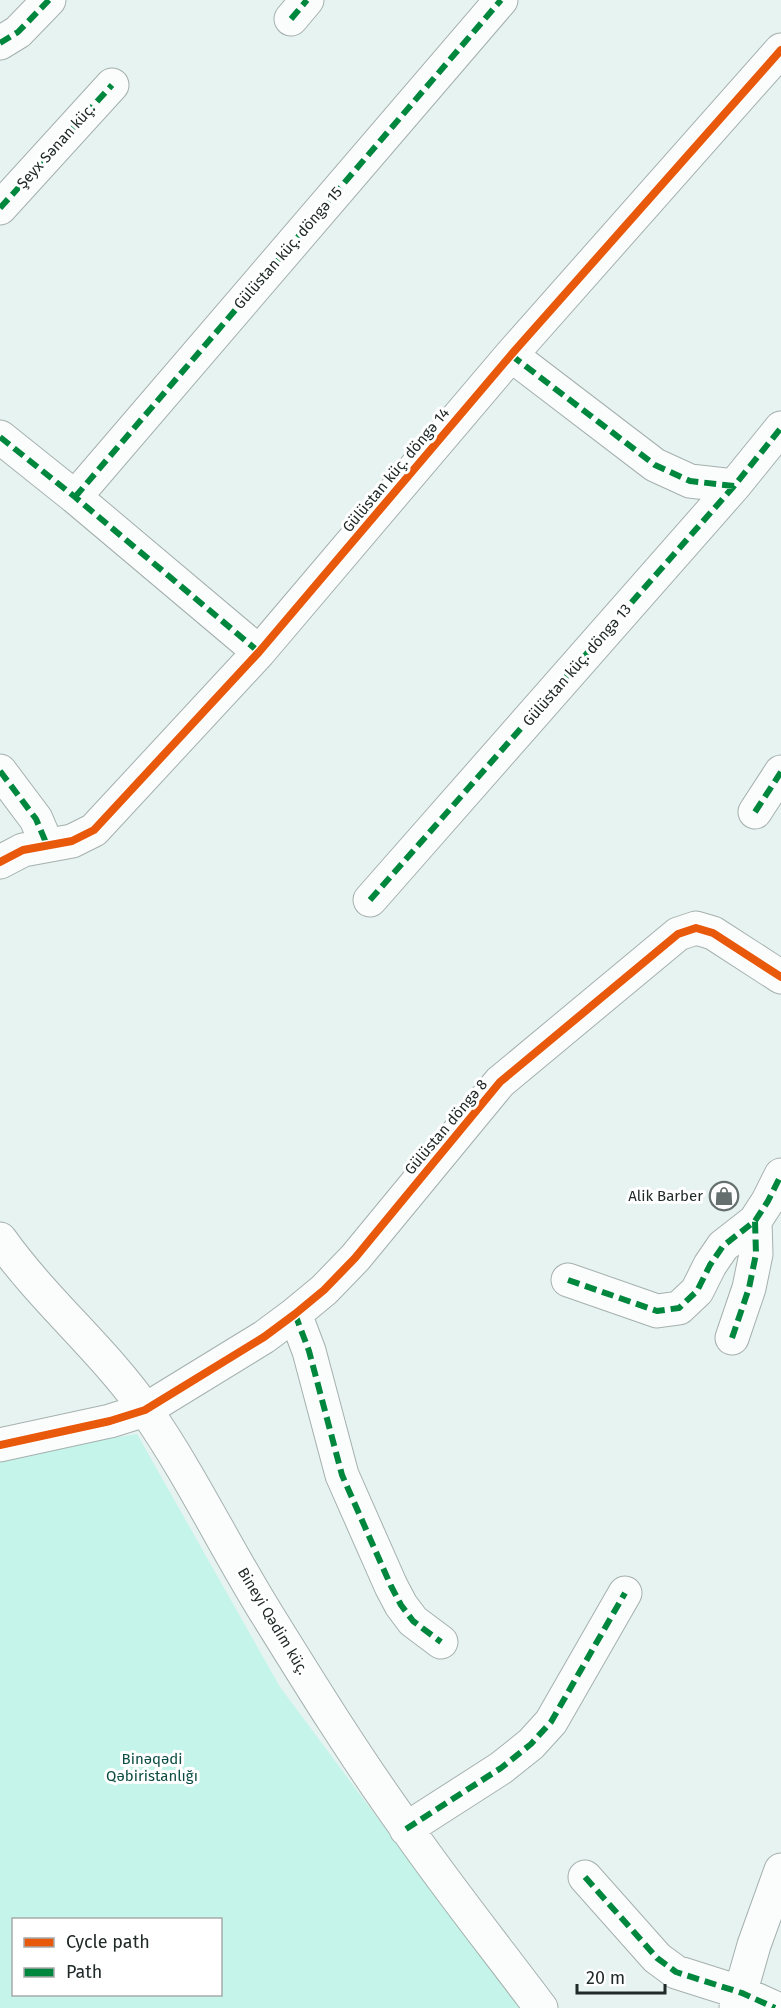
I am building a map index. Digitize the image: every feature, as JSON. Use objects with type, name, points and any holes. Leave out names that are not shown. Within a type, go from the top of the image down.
[{"type":"street","points":[[0,43],[18,32],[49,0]]},
{"type":"street","name":"Gülüstan küç. döngə 15","points":[[75,497],[501,0]]},
{"type":"street","name":"Gülüstan küç. döngə 14","points":[[0,862],[23,850],[72,841],[94,830],[259,652],[511,355],[781,50]]},
{"type":"street","name":"Şeyx Sənan küç.","points":[[0,208],[112,85]]},
{"type":"street","points":[[511,355],[655,465],[690,481],[734,486]]},
{"type":"street","name":"Gülüstan küç. döngə 13","points":[[370,900],[734,486],[781,428]]},
{"type":"street","points":[[0,437],[259,652]]},
{"type":"street","points":[[0,771],[36,819],[47,844]]},
{"type":"street","points":[[755,812],[781,771]]},
{"type":"street","name":"Gülüstan döngə 8","points":[[0,1444],[110,1421],[146,1410],[264,1337],[295,1314],[324,1290],[355,1258],[500,1082],[678,934],[696,928],[712,933],[781,977]]},
{"type":"street","points":[[568,1280],[657,1311],[679,1308],[697,1291],[723,1246],[755,1221],[781,1175]]},
{"type":"street","points":[[732,1338],[749,1288],[756,1254],[755,1221]]},
{"type":"street","name":"Bineyi Qədim küç.","points":[[0,1239],[33,1281],[146,1410],[172,1450],[266,1613],[368,1773],[406,1829],[542,2008]]},
{"type":"street","points":[[295,1314],[309,1351],[342,1476],[386,1576],[401,1605],[413,1621],[441,1642]]},
{"type":"street","points":[[406,1829],[501,1768],[531,1744],[551,1722],[625,1593]]},
{"type":"street","points":[[739,2000],[754,1944],[781,1870]]},
{"type":"street","points":[[585,1877],[657,1958],[676,1972],[739,2000],[776,2008]]},
{"type":"green space","name":"Binəqədi Qəbiristanlığı","points":[[137,1434],[280,1687],[519,2008],[0,2008],[0,1457]]},
{"type":"marked path","points":[[0,43],[18,32],[49,0]]},
{"type":"marked path","points":[[291,19],[307,0]]},
{"type":"marked path","points":[[75,497],[501,0]]},
{"type":"marked path","points":[[0,208],[112,85]]},
{"type":"marked path","points":[[511,355],[655,465],[690,481],[734,486]]},
{"type":"marked path","points":[[370,900],[734,486],[781,428]]},
{"type":"marked path","points":[[0,437],[259,652]]},
{"type":"marked path","points":[[0,771],[36,819],[47,845]]},
{"type":"marked path","points":[[755,812],[781,772]]},
{"type":"marked path","points":[[568,1280],[657,1311],[679,1308],[697,1291],[723,1246],[755,1221],[781,1175]]},
{"type":"marked path","points":[[732,1338],[749,1288],[756,1254],[755,1221]]},
{"type":"marked path","points":[[295,1314],[309,1351],[342,1475],[391,1586],[413,1621],[441,1642]]},
{"type":"marked path","points":[[406,1829],[501,1768],[531,1744],[551,1722],[625,1593]]},
{"type":"marked path","points":[[585,1877],[657,1958],[676,1972],[742,1993],[775,2008]]},
{"type":"cycle path","points":[[0,862],[23,850],[72,841],[94,830],[259,652],[511,355],[781,50]]},
{"type":"cycle path","points":[[0,1445],[110,1421],[145,1410],[264,1337],[295,1314],[324,1290],[355,1258],[500,1082],[678,934],[696,928],[713,933],[781,977]]},
{"type":"place","name":"Alik Barber","points":[[724,1196]]}]
